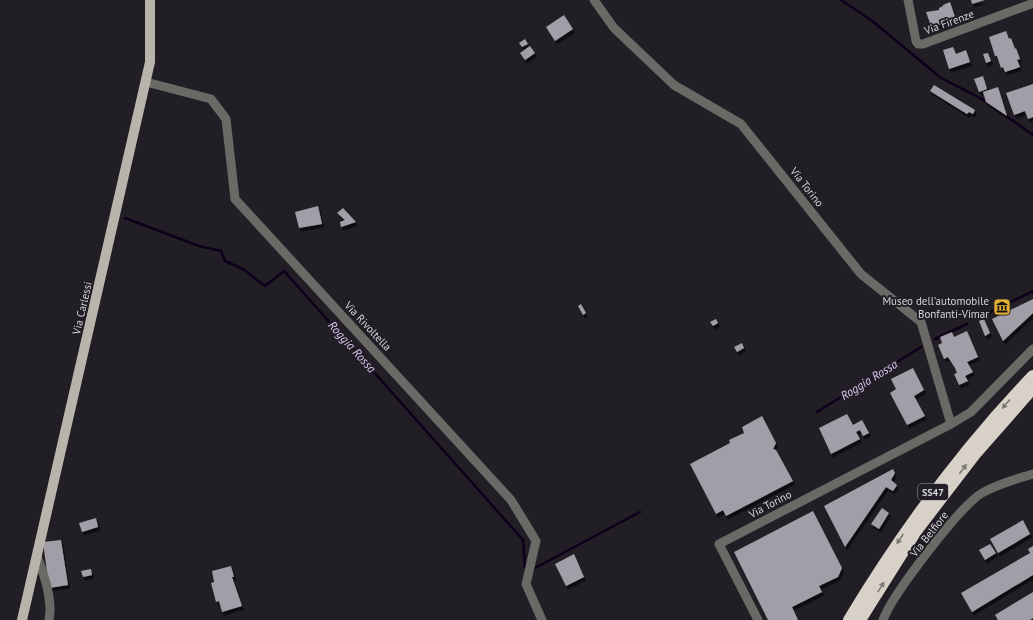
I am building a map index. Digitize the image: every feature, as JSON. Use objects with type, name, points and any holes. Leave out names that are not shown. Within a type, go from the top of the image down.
[{"type":"highway","name":"SS47","points":[[849,620],[880,570],[936,489],[966,451],[1033,376]]},
{"type":"highway","name":"SS47","points":[[860,620],[916,532],[975,454],[1033,388]]},
{"type":"main road","name":"Via Carlessi","points":[[22,620],[146,82],[150,62],[150,0]]},
{"type":"street","name":"Via Torino","points":[[594,0],[614,28],[674,85],[741,124],[861,274],[921,322],[951,424]]},
{"type":"street","name":"Via Firenze","points":[[908,0],[916,41],[918,44],[938,39],[1031,5]]},
{"type":"street","name":"Via Rivoltella","points":[[146,82],[211,99],[226,119],[235,199],[511,500],[536,542],[526,584],[542,620]]},
{"type":"street","name":"Via Torino","points":[[758,620],[719,544],[951,424],[971,412],[1033,349]]},
{"type":"street","name":"Via Belfiore","points":[[883,620],[904,585],[963,510],[981,494],[1005,482],[1033,474]]},
{"type":"street","points":[[37,556],[46,583],[51,614],[49,620]]},
{"type":"building","points":[[971,0],[985,0],[972,4]]},
{"type":"building","points":[[950,2],[955,17],[943,21],[944,24],[931,26],[926,12],[939,10],[939,8],[943,5]]},
{"type":"building","points":[[564,15],[573,29],[555,41],[546,27]]},
{"type":"building","points":[[1006,31],[1009,39],[1011,38],[1015,49],[1016,48],[1020,59],[1017,60],[1020,67],[1005,72],[1003,67],[1001,68],[997,56],[995,56],[989,37]]},
{"type":"building","points":[[525,39],[528,44],[522,47],[519,43]]},
{"type":"building","points":[[530,46],[535,53],[525,60],[520,53]]},
{"type":"building","points":[[953,47],[956,54],[966,50],[970,62],[949,69],[943,50]]},
{"type":"building","points":[[988,53],[991,61],[986,63],[983,54]]},
{"type":"building","points":[[983,76],[987,89],[979,92],[974,79]]},
{"type":"building","points":[[1033,84],[1033,117],[1028,119],[1025,111],[1014,115],[1006,93]]},
{"type":"building","points":[[934,85],[975,110],[973,114],[969,112],[967,114],[930,91]]},
{"type":"building","points":[[998,87],[1007,116],[986,102],[983,92]]},
{"type":"building","points":[[318,206],[322,224],[299,228],[295,212]]},
{"type":"building","points":[[343,208],[356,222],[341,227],[340,222],[345,220],[337,213]]},
{"type":"building","points":[[1033,299],[1033,313],[1003,341],[992,319]]},
{"type":"building","points":[[581,304],[586,313],[583,315],[578,306]]},
{"type":"building","points":[[716,319],[718,323],[713,326],[710,322]]},
{"type":"building","points":[[984,319],[990,333],[985,336],[979,321]]},
{"type":"building","points":[[967,331],[978,357],[967,362],[973,372],[965,376],[968,381],[959,385],[954,374],[957,373],[955,368],[948,357],[944,359],[938,345],[942,343],[940,337],[952,332],[954,337]]},
{"type":"building","points":[[742,343],[744,348],[737,352],[734,347]]},
{"type":"building","points":[[913,368],[924,390],[914,396],[925,416],[907,425],[890,393],[896,389],[891,379]]},
{"type":"building","points":[[847,414],[853,425],[862,420],[869,433],[863,436],[860,430],[856,432],[860,439],[831,454],[819,428]]},
{"type":"building","points":[[762,416],[776,443],[773,449],[776,450],[793,481],[726,516],[723,510],[716,514],[690,464],[730,443],[729,440],[744,433],[742,427]]},
{"type":"building","points":[[893,469],[895,473],[891,480],[897,485],[893,491],[886,487],[845,547],[824,506]]},
{"type":"building","points":[[882,508],[889,513],[879,529],[871,524]]},
{"type":"building","points":[[813,511],[842,568],[838,577],[819,586],[822,592],[792,607],[798,620],[768,620],[734,552]]},
{"type":"building","points":[[96,518],[98,527],[82,532],[79,523]]},
{"type":"building","points":[[1023,520],[1030,534],[998,553],[990,539]]},
{"type":"building","points":[[61,540],[68,585],[49,588],[43,542]]},
{"type":"building","points":[[990,544],[996,553],[985,560],[979,550]]},
{"type":"building","points":[[1033,546],[1033,575],[972,612],[961,593],[1030,553],[1028,549]]},
{"type":"building","points":[[574,554],[584,577],[566,586],[555,564]]},
{"type":"building","points":[[231,566],[234,577],[232,577],[242,606],[222,612],[219,601],[216,602],[211,583],[214,582],[212,571]]},
{"type":"building","points":[[91,569],[92,575],[83,577],[81,571]]},
{"type":"building","points":[[1033,592],[1033,618],[1030,620],[998,620],[995,615]]},
{"type":"waterway","points":[[841,0],[871,20],[941,78],[982,99],[1033,135]]},
{"type":"waterway","name":"Roggia Rossa","points":[[125,218],[199,246],[221,251],[225,261],[243,269],[265,286],[284,271],[523,540],[525,568]]},
{"type":"waterway","name":"Roggia Rossa","points":[[980,317],[1033,291]]},
{"type":"waterway","name":"Roggia Rossa","points":[[935,339],[967,324]]},
{"type":"waterway","name":"Roggia Rossa","points":[[817,412],[921,347]]},
{"type":"waterway","name":"Roggia Rossa","points":[[535,568],[640,512]]},
{"type":"place","name":"Museo dell'automobile Bonfanti-Vimar","points":[[1002,307]]}]
